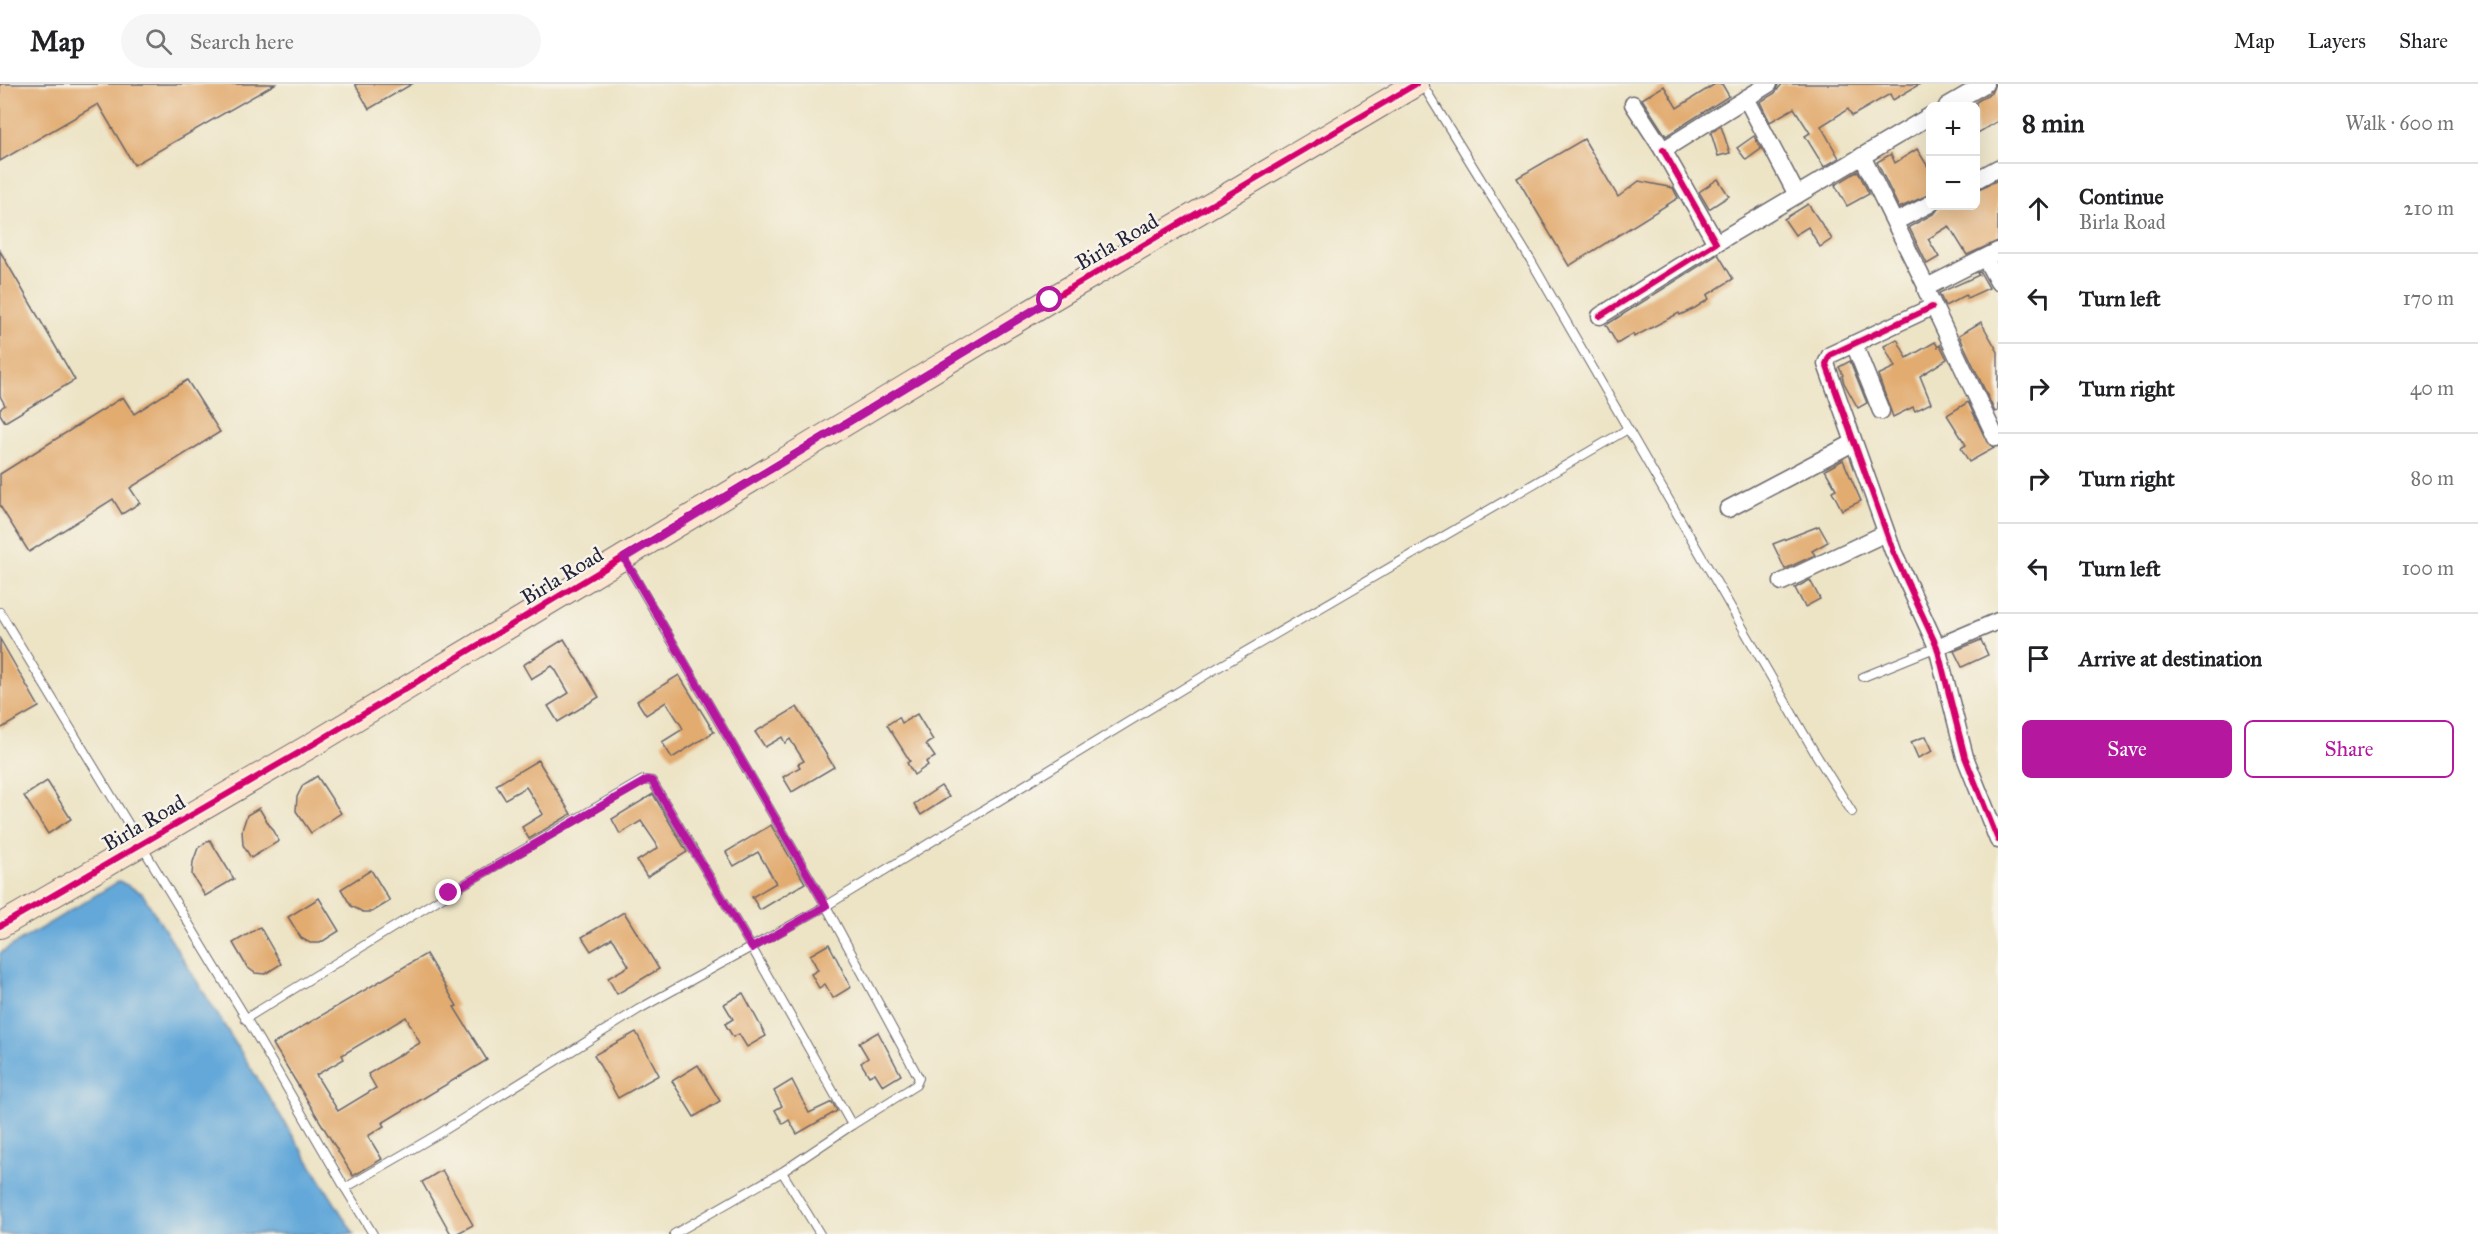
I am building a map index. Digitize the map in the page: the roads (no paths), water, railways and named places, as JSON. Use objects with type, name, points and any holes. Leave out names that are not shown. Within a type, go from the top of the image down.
[{"type":"street","name":"Birla Road","points":[[0,926],[624,558],[1050,300],[1416,84]]},
{"type":"street","points":[[1663,150],[1746,92],[1768,84]]},
{"type":"street","points":[[1954,102],[1985,84]]},
{"type":"street","points":[[1746,92],[1797,195]]},
{"type":"street","points":[[1633,104],[1663,150],[1716,243]]},
{"type":"street","points":[[1600,316],[1716,243],[1926,118]]},
{"type":"street","points":[[1862,156],[1927,288],[1927,296],[1932,307],[1996,438]]},
{"type":"street","points":[[1980,178],[1998,168]]},
{"type":"street","points":[[1895,222],[1926,206]]},
{"type":"street","points":[[1927,288],[1991,254],[1998,282]]},
{"type":"street","points":[[1932,307],[1830,355],[1826,364],[1886,533],[1937,647],[1965,757],[1998,840]]},
{"type":"street","points":[[1854,344],[1881,411]]},
{"type":"street","points":[[1728,509],[1854,442]]},
{"type":"street","points":[[1782,582],[1886,533]]},
{"type":"street","points":[[1937,647],[1998,621]]},
{"type":"lane","points":[[1422,84],[1530,259],[1815,753],[1852,812]]},
{"type":"lane","points":[[345,1188],[440,1133],[639,1009],[826,906],[1212,671],[1628,429]]},
{"type":"lane","points":[[624,558],[826,906],[920,1079],[916,1085],[782,1172],[674,1234]]},
{"type":"lane","points":[[0,612],[373,1234]]},
{"type":"lane","points":[[1863,677],[1937,647]]},
{"type":"lane","points":[[245,1019],[449,893],[647,780],[652,781],[752,948],[852,1125]]},
{"type":"lane","points":[[782,1172],[820,1234]]},
{"type":"water","points":[[119,881],[142,893],[354,1234],[0,1234],[0,953]]}]
